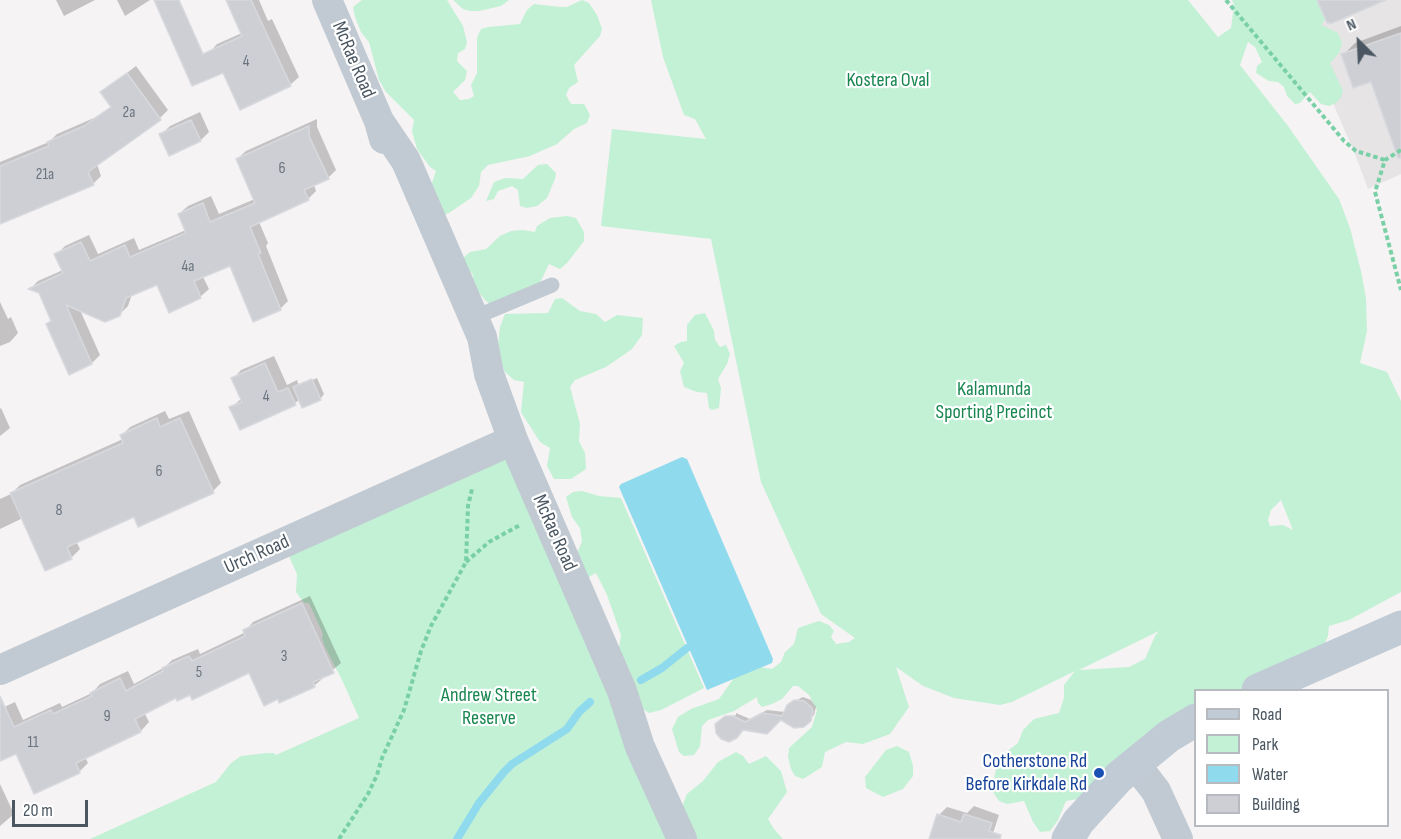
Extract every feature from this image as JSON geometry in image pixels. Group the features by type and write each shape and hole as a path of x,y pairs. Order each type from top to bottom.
{"street":[{"name":"McRae Road","path":"327,0 379,121 392,166 466,341 489,374"},
{"name":"McRae Road","path":"379,121 406,161 482,337 489,374 513,440 622,691 640,747 682,839"},
{"name":"Urch Road","path":"0,670 513,440"},
{"path":"1260,689 1401,627"},
{"name":"McRae Road","path":"622,691 654,739 700,839"},
{"path":"1068,839 1078,822 1099,797 1169,736 1194,721"},
{"path":"1135,764 1156,791 1178,839"}],"lane":[{"path":"473,318 552,285"}],"path":[{"path":"1226,0 1344,141 1356,151 1385,160"},
{"path":"1401,150 1385,160 1375,192 1401,290"},
{"path":"466,562 470,492 477,480 482,454"},
{"path":"339,839 368,794 404,710 415,669 431,626 466,562 489,542 544,511"}],"shaded area":[{"path":"1288,0 1401,0 1401,174 1368,189"}],"green space":[{"path":"362,0 447,0 463,26 467,42 465,49 458,53 457,61 467,71 465,80 453,92 460,100 474,96 471,85 477,73 477,38 481,29 520,24 527,10 534,4 567,7 582,0 589,3 602,29 600,36 574,65 578,82 569,88 566,95 571,104 584,104 590,115 587,123 574,129 557,144 530,156 488,165 481,172 479,186 471,198 441,216 429,192 436,171 430,167 417,149 412,131 414,120 386,92 379,80 369,42 361,32 355,17 353,7"},
{"path":"453,0 509,0 501,6 470,11 463,9"},
{"name":"Kalamunda Sporting Precinct","path":"651,0 1188,0 1218,37 1231,28 1234,5 1232,0 1328,0 1325,19 1321,25 1338,33 1342,43 1339,53 1330,63 1343,91 1336,103 1329,106 1321,104 1310,92 1300,103 1295,104 1278,82 1269,81 1256,73 1257,66 1262,62 1255,47 1248,42 1240,65 1288,126 1339,199 1350,228 1366,298 1367,331 1360,363 1387,372 1401,401 1401,592 1349,620 1329,626 1328,636 1322,650 1255,689 1194,689 1194,717 1084,798 1066,801 1058,820 1050,831 1040,832 1024,801 1007,804 999,801 993,792 994,779 996,769 1005,753 1018,743 1023,730 1034,719 1059,713 1064,698 1064,685 1075,671 1012,702 1000,705 954,698 923,686 896,667 909,707 890,734 863,744 846,742 825,752 822,767 803,779 795,776 791,769 788,757 789,748 812,727 817,710 809,695 798,686 793,686 782,699 772,704 762,707 757,697 734,711 708,720 702,726 700,746 694,755 684,756 679,752 672,729 678,717 691,709 719,699 739,671 760,667 772,669 781,662 785,652 794,644 798,628 819,621 829,625 834,631 831,637 836,644 849,642 855,638 821,614 761,482 711,239 601,226 612,129 706,139 695,119 684,115 663,57","holes":["1281,500 1293,530 1283,525 1270,526 1268,520 1271,510","1159,631 1145,659 1129,667 1079,670"]},
{"path":"547,164 556,173 555,179 547,198 537,206 527,208 520,206 518,190 512,186 498,191 494,199 486,201 494,182 505,178 523,179 538,165"},
{"path":"567,216 576,218 584,232 584,241 567,263 560,269 549,264 539,285 491,305 485,300 476,289 472,280 473,275 466,267 463,258 470,252 486,249 500,236 511,231 535,232 537,226 550,218"},
{"path":"562,298 580,311 596,314 605,322 617,315 643,318 642,335 632,349 606,367 575,380 570,387 580,424 579,441 585,453 586,469 571,479 554,479 547,466 550,448 540,442 521,412 524,382 514,380 504,371 497,355 500,327 505,314 548,313 555,299"},
{"path":"705,313 714,331 715,340 720,347 726,345 730,354 718,379 721,388 719,408 712,410 709,408 707,393 684,387 680,371 684,363 674,346 687,341 687,325 695,315"},
{"name":"Andrew Street Reserve","path":"513,440 682,839 90,839 216,782 231,763 241,756 267,753 276,755 359,718 326,649 322,639 323,634 309,603 304,603 296,592 297,574 283,543"},
{"path":"582,491 599,496 621,498 704,688 661,710 649,713 640,707 618,654 621,635 607,595 596,573 587,578 575,557 582,542 580,528 572,517 566,497 573,492"},
{"path":"897,746 909,752 913,776 903,789 883,797 866,788 865,777 886,750"},
{"path":"736,752 743,756 749,764 766,756 781,771 787,792 768,819 783,839 685,839 680,811 687,794 703,781 718,762"}],"water":[{"path":"682,457 687,459 773,659 772,663 707,690 619,487 621,484"}],"building":[{"path":"154,0 179,0 203,54 242,36 226,0 251,0 291,86 240,110 223,73 192,86"},
{"path":"1317,0 1386,0 1330,24 1327,23"},
{"path":"1401,33 1401,158 1398,158 1371,82 1353,88 1341,54"},
{"path":"127,73 161,120 88,172 94,185 0,224 0,166 49,146 47,142 84,126 111,107 100,92"},
{"path":"191,120 201,141 169,156 159,134"},
{"path":"309,126 309,136 329,179 304,190 309,200 250,227 261,253 258,254 281,310 253,322 230,266 194,281 201,298 169,313 157,285 126,298 120,316 105,322 66,305 92,364 69,375 46,324 51,321 39,293 28,289 63,273 54,254 81,242 90,261 125,245 130,257 186,233 178,214 203,203 210,222 255,203 236,159"},
{"path":"265,363 278,392 288,388 296,405 240,430 229,407 242,402 231,378"},
{"path":"312,379 321,400 302,408 293,387"},
{"path":"157,418 160,427 180,418 214,493 138,527 134,517 67,547 72,559 45,571 10,493 123,443 120,435"},
{"path":"302,603 334,673 313,682 315,687 279,703 278,699 264,706 249,673 192,700 190,695 177,701 176,698 135,719 141,732 76,763 80,773 34,794 16,754 0,761 0,696 14,727 51,710 53,714 92,696 90,693 120,678 126,691 163,671 162,668 189,656 192,661 245,636 243,630"},
{"path":"794,700 804,701 813,711 811,721 804,727 794,728 781,720 767,734 743,730 737,738 729,742 721,739 716,733 715,724 725,716 733,716 745,722 762,713 782,716 787,705"},
{"path":"937,814 961,822 964,814 992,823 989,831 1001,835 1000,839 929,839"}],"waterway":[{"path":"641,680 662,668 687,648"},
{"path":"457,839 479,803 504,772 512,764 567,729 579,712 590,702"}],"place":[{"name":"Cotherstone Rd Before Kirkdale Rd","path":"1099,773"}],"park label":[{"name":"Kostera Oval","path":"888,81"}]}
